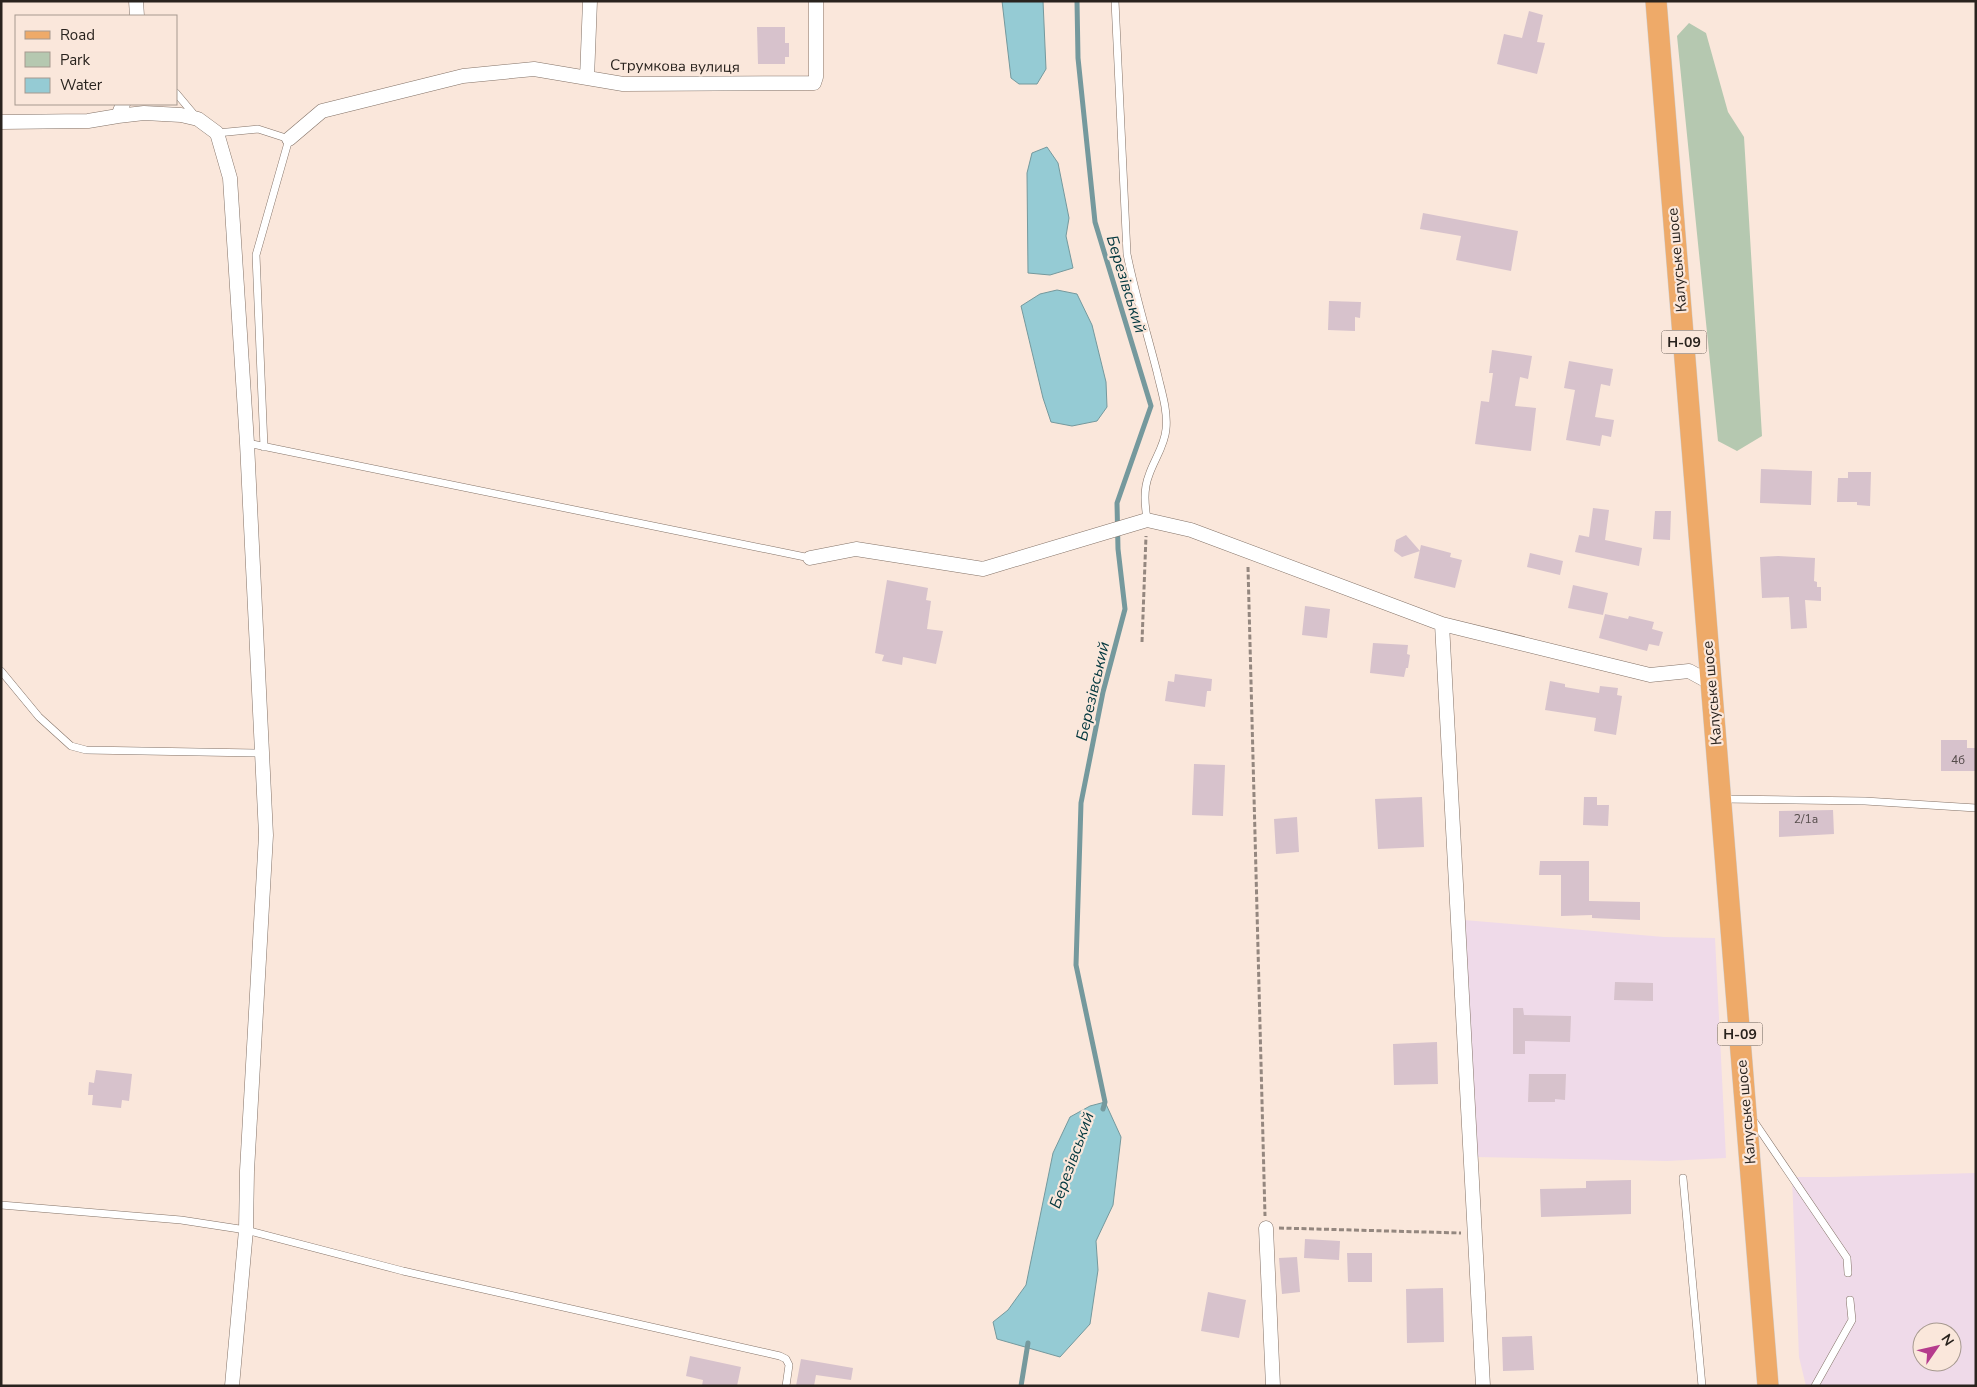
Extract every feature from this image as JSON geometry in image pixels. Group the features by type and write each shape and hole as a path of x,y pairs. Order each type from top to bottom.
{"main road":[{"name":"Калуське шосе","path":"1656,1 1768,1386"}],"street":[{"path":"136,1 137,15"},
{"path":"587,78 590,1"},
{"name":"Струмкова вулиця","path":"289,139 322,111 463,76 534,69 623,84 814,83 816,77 816,1"},
{"path":"1,122 88,121 120,110 181,115 198,119 218,133 230,178 247,443 266,834 247,1171 246,1230 232,1386"},
{"path":"810,558 856,548 983,569 1147,520 1191,530 1442,624 1650,675 1689,671 1711,683"},
{"path":"1442,624 1483,1386"},
{"path":"1266,1228 1273,1386"}],"lane":[{"path":"1115,1 1127,254 1134,292 1146,327 1165,405 1166,429 1160,450 1148,476 1145,495 1147,520"},
{"path":"178,95 198,119"},
{"path":"218,133 258,129 289,139 256,255 264,447"},
{"path":"247,443 810,558"},
{"path":"1,671 39,717 71,746 86,750 262,753"},
{"path":"1721,799 1865,801 1976,808"},
{"path":"1746,1109 1847,1258 1848,1273"},
{"path":"1683,1178 1702,1386"},
{"path":"1,1205 181,1220 246,1230 403,1271 780,1356 786,1359 789,1365 786,1386"},
{"path":"1815,1386 1852,1320 1850,1300"}],"path":[{"path":"1142,642 1147,520"},
{"path":"1248,552 1266,1228 1474,1234"}],"shaded area":[{"path":"1464,920 1664,937 1715,938 1726,1158 1667,1161 1476,1157"},
{"path":"1976,1173 1976,1386 1806,1386 1799,1357 1792,1177"}],"green space":[{"path":"1689,23 1706,33 1728,112 1744,137 1762,436 1737,451 1718,441 1677,36"}],"water":[{"path":"1002,1 1043,1 1046,69 1037,84 1019,84 1011,78"},
{"path":"1047,147 1058,163 1069,218 1066,236 1073,268 1050,275 1028,273 1027,173 1032,153"},
{"path":"1057,290 1077,294 1092,325 1106,382 1107,407 1097,421 1072,426 1051,422 1043,398 1021,306 1040,294"},
{"path":"1105,1102 1121,1137 1113,1205 1096,1241 1098,1270 1090,1324 1060,1357 997,1339 993,1322 1008,1310 1026,1285 1053,1153 1070,1117 1090,1106"}],"building":[{"path":"1529,11 1543,15 1537,42 1545,43 1537,74 1497,64 1504,34 1522,38"},
{"path":"757,27 785,27 785,43 789,43 789,57 785,57 785,64 758,64"},
{"path":"1423,213 1518,231 1511,271 1456,260 1461,236 1420,229"},
{"path":"1329,301 1361,302 1360,318 1355,317 1355,331 1328,330"},
{"path":"1492,350 1532,356 1528,379 1520,377 1515,406 1536,408 1531,451 1475,444 1481,401 1489,402 1493,373 1489,373"},
{"path":"1569,361 1613,369 1610,386 1601,384 1595,417 1614,420 1611,437 1602,435 1600,446 1566,440 1575,390 1564,388"},
{"path":"1761,469 1812,471 1811,505 1760,503"},
{"path":"1848,472 1871,472 1870,506 1857,505 1857,502 1837,502 1838,478 1848,478"},
{"path":"1593,508 1609,510 1605,540 1642,548 1639,566 1575,552 1579,535 1589,537"},
{"path":"1655,511 1671,511 1670,540 1653,539"},
{"path":"1406,535 1420,551 1402,557 1394,551 1396,540"},
{"path":"1421,545 1451,553 1450,557 1462,560 1455,588 1414,578"},
{"path":"1530,553 1563,561 1560,575 1527,567"},
{"path":"1760,557 1815,558 1814,581 1817,582 1817,587 1821,587 1821,601 1805,600 1807,628 1791,629 1789,597 1762,598"},
{"path":"887,580 928,588 926,600 931,601 927,629 943,631 936,664 903,657 902,665 882,661 884,655 875,653"},
{"path":"1573,585 1608,593 1603,615 1568,608"},
{"path":"1305,606 1330,609 1327,638 1302,635"},
{"path":"1605,614 1628,619 1629,616 1654,622 1652,629 1663,632 1659,646 1649,644 1647,651 1599,638"},
{"path":"1373,643 1408,645 1407,654 1410,655 1404,677 1370,673"},
{"path":"1175,674 1212,679 1211,691 1207,691 1205,707 1165,701 1168,681 1174,682"},
{"path":"1550,681 1565,684 1565,687 1599,693 1600,686 1618,688 1617,695 1622,696 1616,735 1594,731 1596,718 1545,710"},
{"path":"1941,740 1967,740 1967,748 1976,748 1976,771 1941,771"},
{"path":"1194,764 1225,765 1223,816 1192,815"},
{"path":"1422,797 1424,847 1378,849 1375,799"},
{"path":"1584,797 1597,797 1597,805 1609,805 1608,826 1583,825"},
{"path":"1833,810 1834,834 1779,837 1779,811"},
{"path":"1297,817 1299,852 1276,854 1274,819"},
{"path":"1540,861 1589,861 1589,901 1640,902 1640,920 1592,918 1592,915 1561,916 1561,875 1539,875"},
{"path":"1615,982 1653,983 1653,1001 1614,1000"},
{"path":"1513,1008 1523,1008 1524,1015 1571,1016 1570,1042 1525,1041 1525,1054 1513,1054"},
{"path":"1437,1042 1438,1084 1394,1085 1393,1044"},
{"path":"96,1070 132,1074 129,1101 122,1100 121,1108 92,1105 93,1095 88,1095 89,1082 94,1083"},
{"path":"1529,1074 1566,1074 1565,1100 1555,1099 1555,1102 1528,1102"},
{"path":"1631,1180 1631,1214 1541,1217 1540,1189 1586,1188 1586,1181"},
{"path":"1305,1239 1340,1241 1339,1260 1304,1258"},
{"path":"1347,1253 1372,1253 1372,1282 1348,1282"},
{"path":"1297,1257 1300,1292 1282,1294 1279,1258"},
{"path":"1443,1288 1444,1342 1407,1343 1406,1289"},
{"path":"1208,1292 1246,1300 1239,1338 1201,1331"},
{"path":"1532,1336 1534,1370 1503,1371 1502,1337"},
{"path":"690,1356 741,1367 737,1386 702,1386 703,1380 686,1376"},
{"path":"801,1359 853,1368 851,1380 816,1375 814,1386 796,1386"}],"waterway":[{"name":"Березівський","path":"1077,1 1078,58 1095,222 1151,406 1117,503 1118,549 1125,609 1103,692 1081,803 1076,965 1105,1102 1103,1109"},
{"name":"Березівський","path":"1021,1386 1028,1343"}]}
